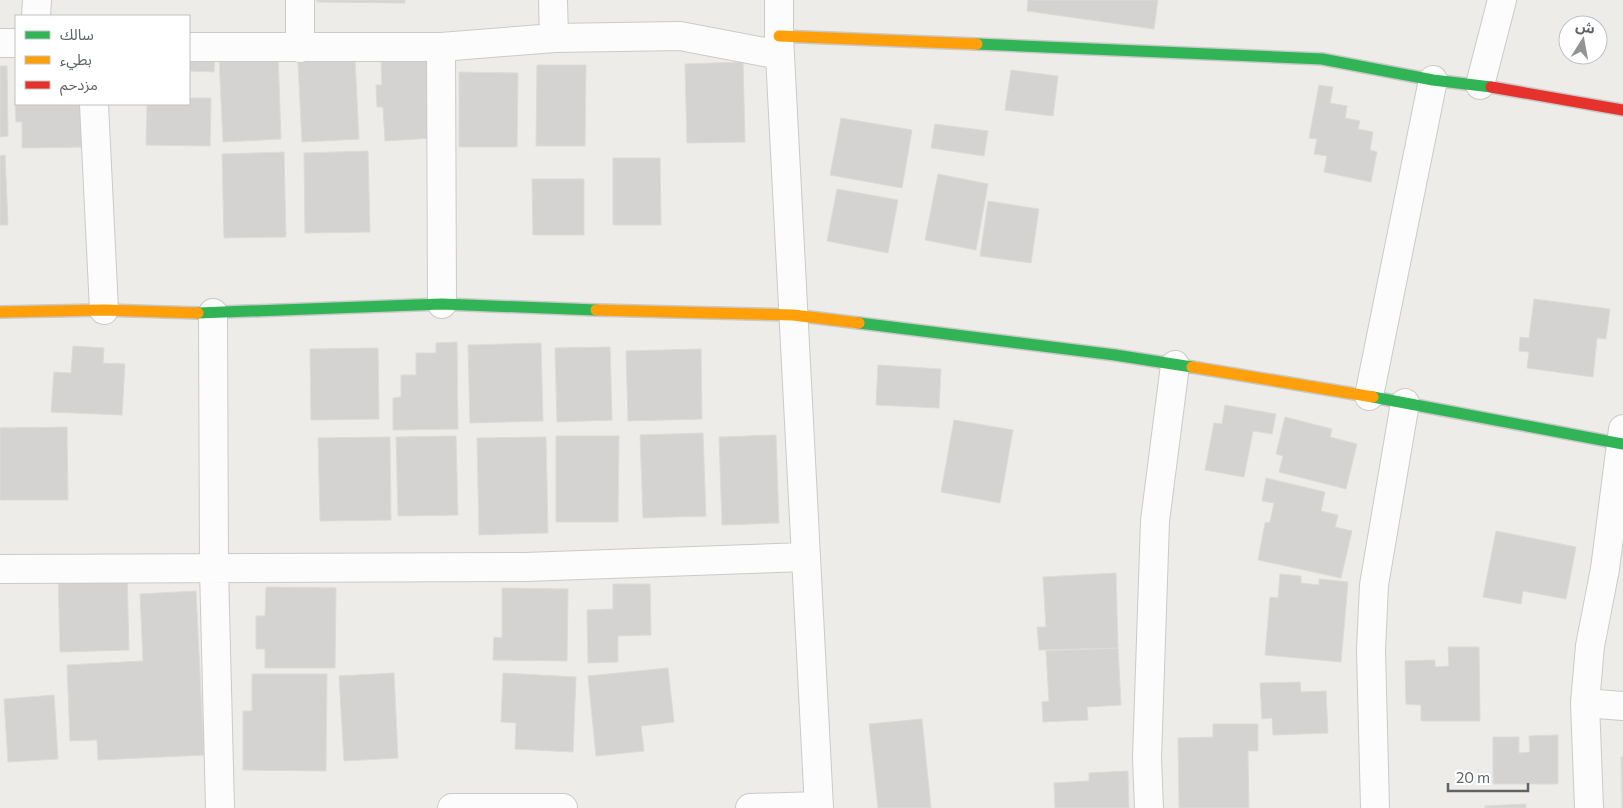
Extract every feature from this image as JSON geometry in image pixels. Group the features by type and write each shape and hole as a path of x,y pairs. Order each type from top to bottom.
{"street":[{"path":"36,15 37,0"},
{"path":"300,0 300,48"},
{"path":"552,0 554,38"},
{"path":"750,808 819,807 779,45 779,0"},
{"path":"1480,85 1502,0"},
{"path":"190,47 441,47 554,38 680,36 779,45 1322,59 1433,80 1480,85 1623,110"},
{"path":"0,44 15,43"},
{"path":"441,47 442,304"},
{"path":"1369,396 1433,80"},
{"path":"94,105 104,310"},
{"path":"0,312 104,310 213,314 442,304 641,312 793,315 1175,365 1622,439 1604,569 1590,646 1585,703 1589,808"},
{"path":"213,314 214,569 220,808"},
{"path":"1149,808 1147,758 1155,521 1175,365"},
{"path":"1376,808 1370,650 1374,586 1405,403"},
{"path":"0,569 525,567 806,557"},
{"path":"1585,703 1623,706"},
{"path":"452,808 563,808"}],"building":[{"path":"317,0 405,0 405,3 317,2"},
{"path":"1028,0 1158,0 1154,29 1027,11"},
{"path":"190,50 215,51 214,72 190,71"},
{"path":"278,53 281,139 223,142 219,56"},
{"path":"355,59 359,139 302,142 298,62"},
{"path":"430,59 433,138 385,141 383,107 377,107 376,85 382,85 381,61"},
{"path":"743,62 745,142 687,143 685,64"},
{"path":"537,65 586,65 585,146 536,146"},
{"path":"0,66 7,66 8,136 0,137"},
{"path":"1011,70 1058,76 1053,116 1005,110"},
{"path":"459,72 518,73 517,147 459,147"},
{"path":"1319,85 1333,87 1330,103 1347,106 1345,118 1360,121 1358,129 1373,132 1370,150 1377,152 1371,182 1324,172 1327,156 1314,154 1317,139 1309,138"},
{"path":"190,98 211,98 210,146 146,145 147,105 190,105"},
{"path":"15,105 85,105 86,147 22,148 22,122 16,122"},
{"path":"841,118 912,130 902,188 830,175"},
{"path":"935,124 988,131 984,156 931,148"},
{"path":"368,151 370,232 305,233 304,153"},
{"path":"284,152 286,237 224,238 222,154"},
{"path":"5,155 8,225 0,225 0,156"},
{"path":"613,158 660,158 661,225 613,225"},
{"path":"938,174 988,184 976,250 925,240"},
{"path":"532,179 584,179 584,235 533,235"},
{"path":"837,189 898,200 888,253 827,241"},
{"path":"988,201 1039,209 1031,263 980,256"},
{"path":"1534,299 1610,309 1606,339 1597,338 1593,377 1527,368 1529,352 1519,351 1520,337 1529,338"},
{"path":"457,342 458,429 393,430 393,398 401,397 401,375 416,375 416,353 436,353 436,343"},
{"path":"541,343 543,421 470,423 468,345"},
{"path":"73,346 104,348 103,363 125,364 122,415 51,412 54,372 71,373"},
{"path":"610,347 612,420 557,422 555,348"},
{"path":"378,348 379,419 311,420 310,349"},
{"path":"701,349 702,419 628,421 626,351"},
{"path":"878,365 941,369 939,408 876,405"},
{"path":"1225,405 1276,414 1272,434 1253,431 1244,477 1205,470 1214,423 1222,424"},
{"path":"1285,417 1332,429 1330,437 1357,444 1346,489 1279,472 1283,456 1276,454"},
{"path":"954,420 1013,430 1000,503 941,492"},
{"path":"67,427 68,500 0,500 0,428"},
{"path":"703,433 706,516 643,518 640,435"},
{"path":"776,435 779,523 722,525 719,437"},
{"path":"456,436 458,515 398,516 396,437"},
{"path":"556,436 619,436 618,522 556,522"},
{"path":"390,437 391,520 320,521 318,438"},
{"path":"546,437 548,533 479,535 477,438"},
{"path":"1266,478 1325,492 1321,511 1338,515 1335,527 1352,531 1341,578 1258,560 1265,523 1270,522 1274,503 1262,501"},
{"path":"1496,531 1576,547 1566,599 1523,591 1521,604 1483,597"},
{"path":"127,572 129,650 60,652 58,573"},
{"path":"1116,573 1118,648 1039,650 1037,627 1046,627 1043,577"},
{"path":"1280,574 1301,576 1301,583 1319,585 1319,579 1348,582 1341,662 1265,655 1270,597 1278,598"},
{"path":"613,584 650,584 651,635 618,636 618,662 588,663 587,610 613,609"},
{"path":"266,587 336,588 335,668 265,668 265,649 256,649 256,616 265,616"},
{"path":"502,588 568,589 567,661 493,660 494,637 502,638"},
{"path":"196,591 204,755 98,760 97,740 70,741 67,665 143,661 140,594"},
{"path":"1448,647 1479,647 1480,721 1421,721 1421,705 1406,704 1405,661 1435,660 1435,667 1449,666"},
{"path":"1118,648 1121,705 1087,707 1088,720 1043,722 1042,702 1049,701 1046,651"},
{"path":"668,668 674,722 641,726 644,751 596,756 588,676"},
{"path":"394,673 398,758 344,761 339,676"},
{"path":"503,673 576,677 573,752 515,749 516,723 501,722"},
{"path":"252,674 327,674 326,771 243,770 243,711 252,711"},
{"path":"1300,682 1301,692 1326,691 1328,733 1273,735 1272,718 1262,719 1260,683"},
{"path":"54,695 58,759 8,762 4,699"},
{"path":"922,719 931,808 878,808 869,724"},
{"path":"1213,724 1258,724 1258,751 1248,751 1249,808 1179,808 1178,738 1213,737"},
{"path":"1558,735 1558,784 1493,784 1493,737 1519,737 1519,753 1530,752 1529,736"},
{"path":"1621,757 1623,757 1623,808 1622,808"},
{"path":"1128,771 1129,808 1055,808 1054,783 1089,781 1089,773"},
{"path":"1526,804 1526,808 1485,808 1485,806"}],"traffic: fast":[{"path":"977,44 1322,59 1433,80 1491,87"},
{"path":"198,313 442,304 596,310"},
{"path":"859,323 1115,355 1192,367"},
{"path":"1373,397 1623,444"}],"traffic: slow":[{"path":"779,36 977,44"},
{"path":"0,312 104,310 198,313"},
{"path":"596,310 793,315 859,323"},
{"path":"1192,367 1373,397"}],"traffic: jam":[{"path":"1491,87 1623,110"}]}
